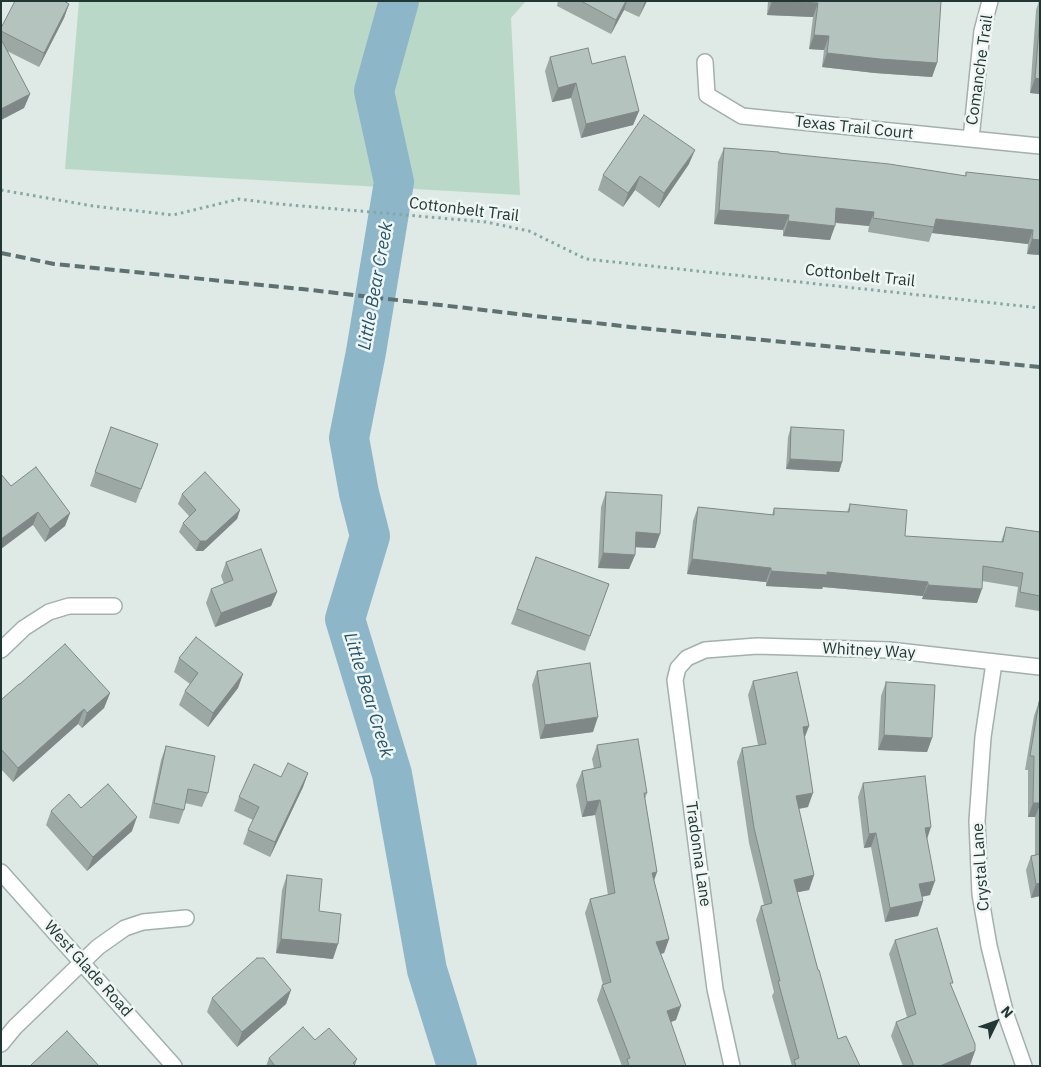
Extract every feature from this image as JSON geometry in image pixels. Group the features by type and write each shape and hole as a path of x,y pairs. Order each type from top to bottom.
{"street":[{"name":"Comanche Trail","path":"971,139 982,31 990,1"},
{"name":"Texas Trail Court","path":"705,62 707,95 742,116 1040,146"},
{"path":"1,650 24,628 49,612 68,606 114,606"},
{"name":"Whitney Way","path":"699,653 705,650 757,646 879,650 1040,668"},
{"name":"Tradonna Lane","path":"699,653 687,658 678,668 675,680 715,989 732,1066"},
{"name":"Crystal Lane","path":"994,663 983,737 977,821 980,894 989,946 1006,1015 1024,1066"},
{"name":"West Glade Road","path":"1,872 174,1066"},
{"path":"1,1044 15,1027 98,947 125,928 143,922 186,918"}],"path":[{"name":"Cottonbelt Trail","path":"1,190 93,206 173,215 239,199 486,222 529,231 586,259 1040,308"}],"green space":[{"path":"79,1 526,1 511,18 520,195 65,169"}],"building":[{"path":"15,1 64,1 69,4 44,53 1,31"},
{"path":"581,1 626,1 616,20"},
{"path":"785,1 941,1 937,63 827,53 829,36 814,35 818,3"},
{"path":"1040,17 1040,79 1035,78"},
{"path":"1,41 30,94 1,109"},
{"path":"588,48 592,64 625,56 639,111 586,124 576,83 558,88 550,57"},
{"path":"644,115 695,150 664,193 640,176 628,193 603,175"},
{"path":"724,148 889,164 966,176 966,172 1040,180 1040,240 1032,239 1033,230 936,219 934,227 873,218 874,212 836,208 835,226 788,221 789,215 719,210"},
{"path":"111,427 158,444 141,489 95,472"},
{"path":"791,427 844,430 842,462 790,459"},
{"path":"36,467 70,513 50,529 38,512 1,539 1,474 11,486"},
{"path":"205,472 240,510 206,541 200,541 183,523 196,510 182,494"},
{"path":"606,492 662,495 660,534 636,532 635,555 603,553"},
{"path":"850,504 907,510 905,536 1003,542 1006,527 1040,532 1040,596 1020,592 1023,573 983,566 982,589 928,585 928,582 827,572 827,575 771,571 771,568 692,559 698,507 774,515 774,508 849,512"},
{"path":"261,549 277,592 221,613 211,589 233,580 226,562"},
{"path":"536,557 609,584 590,636 517,609"},
{"path":"196,637 243,674 213,713 185,691 198,673 179,658"},
{"path":"65,644 110,693 87,713 84,709 18,768 1,749 1,700"},
{"path":"590,663 598,717 545,725 537,671"},
{"path":"797,672 809,726 803,727 813,793 796,796 814,875 794,880 838,1039 846,1036 860,1066 796,1066 794,1060 799,1058 778,981 780,981 761,906 772,903 754,828 742,748 766,744 753,681"},
{"path":"886,682 935,685 932,738 884,735"},
{"path":"1039,702 1040,803 1033,803 1034,756 1030,756"},
{"path":"638,739 647,793 644,793 657,872 652,873 669,939 656,942 681,1006 667,1011 686,1066 629,1066 627,1059 630,1058 602,985 611,982 590,899 615,893 600,800 587,802 582,771 601,767 597,745"},
{"path":"166,746 215,756 208,793 188,789 184,810 154,803"},
{"path":"288,763 308,773 275,842 248,830 259,807 239,797 254,764 281,777"},
{"path":"925,776 931,827 925,828 935,881 919,884 923,901 890,908 876,833 869,834 863,783"},
{"path":"108,784 137,817 93,857 51,811 69,794 81,808"},
{"path":"1040,854 1040,883 1036,884 1031,856"},
{"path":"287,875 322,879 319,911 341,914 338,944 281,939"},
{"path":"937,928 953,983 950,983 975,1044 975,1051 940,1066 914,1066 896,1022 916,1014 895,940"},
{"path":"257,958 264,958 291,990 242,1032 212,998"},
{"path":"303,1027 315,1040 329,1028 357,1059 353,1063 356,1066 275,1066 269,1058"},
{"path":"67,1031 99,1066 30,1066"}],"waterway":[{"name":"Little Bear Creek","path":"399,1 374,91 394,182 366,352 349,438 359,493 370,536 345,619 392,774 427,970 457,1066"}],"railway":[{"path":"1,253 54,264 302,289 630,327 1040,367"}]}
